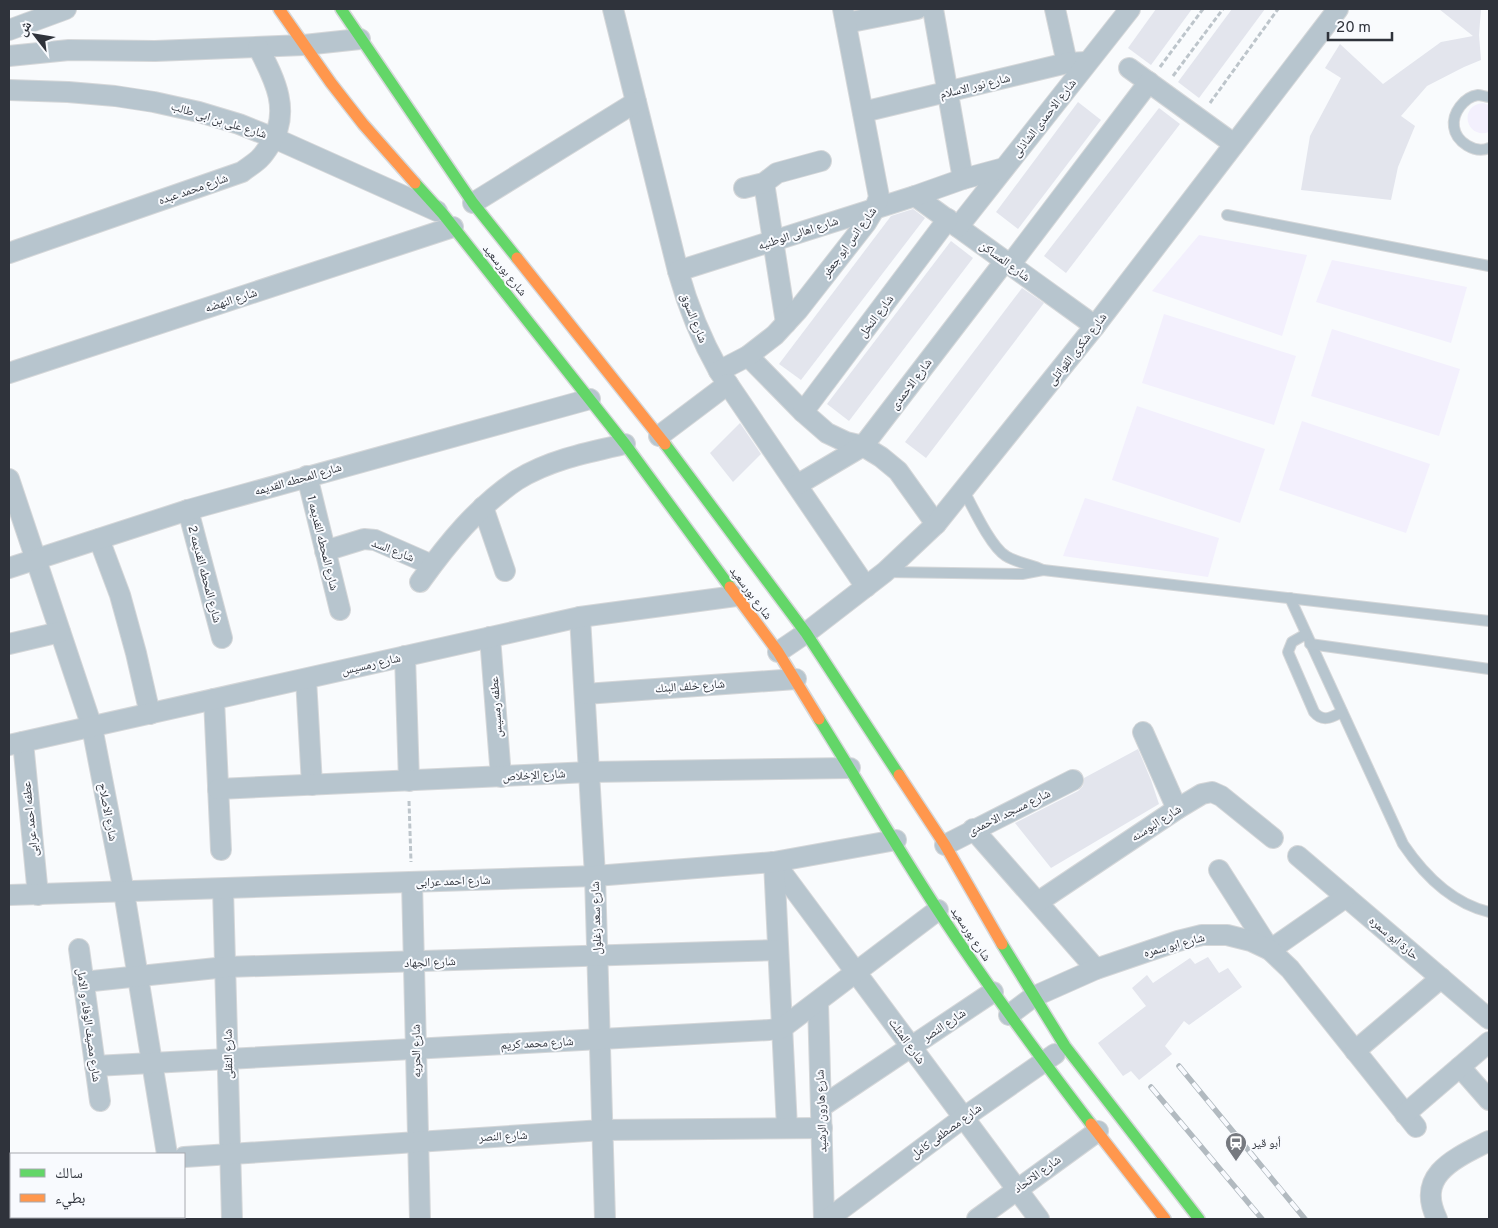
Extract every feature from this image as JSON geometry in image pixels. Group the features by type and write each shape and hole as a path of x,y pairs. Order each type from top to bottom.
{"main road":[{"name":"شارع بورسعيد","path":"279,9 363,124 448,220 625,444 778,652 938,910 993,992 1043,1062 1098,1131 1158,1217"},
{"name":"شارع بورسعيد","path":"344,9 360,39 473,203 659,436 806,633 945,845 1033,997 1065,1046 1199,1219"}],"street":[{"path":"9,30 66,9"},
{"name":"شارع السوق","path":"613,9 678,271 688,306 702,340 723,377 866,587"},
{"path":"845,16 916,9"},
{"path":"933,9 964,179"},
{"path":"1055,9 1077,62"},
{"name":"شارع الاحمدى الشاذلى","path":"953,223 1004,168 1077,62 1130,9"},
{"name":"شارع شكرى القواتلى","path":"778,652 806,633 885,572 936,524 1095,326 1338,9"},
{"name":"شارع انس ابو جعفر","path":"659,436 723,377 775,335 798,310 866,223 875,208 879,197 845,16"},
{"path":"9,56 69,50 155,51 304,45 360,39"},
{"name":"شارع محمد عبده","path":"9,253 242,172 261,157 274,138 280,118 280,98 274,79 258,47"},
{"name":"شارع نور الاسلام","path":"863,112 1077,62"},
{"path":"1129,68 1234,144"},
{"name":"شارع الاحمدى","path":"797,485 863,446 1007,263 1155,87"},
{"name":"شارع على بن ابى طالب","path":"9,90 68,92 154,102 200,112 239,124 274,138 448,220"},
{"path":"473,203 636,102"},
{"path":"744,188 764,183 778,173 821,161"},
{"name":"شارع اهالى الوطنيه","path":"678,271 964,179 1004,168"},
{"path":"764,183 786,323"},
{"name":"شارع المساكن","path":"915,196 1095,326"},
{"name":"شارع النهضه","path":"9,373 448,220"},
{"name":"شارع النخل","path":"803,412 953,223"},
{"path":"748,356 803,412 827,433 846,442 863,446 881,457 898,471 936,524"},
{"name":"شارع المحطه القديمه","path":"9,568 188,510 590,399"},
{"path":"505,571 482,507 518,480 552,464 584,453 625,444"},
{"name":"شارع المحطه القديمه 1","path":"307,476 340,610"},
{"name":"شارع الاصلاح","path":"9,479 92,727 124,892 167,1153"},
{"name":"شارع السد","path":"325,551 364,539 375,540 426,574 449,542 482,507"},
{"name":"شارع المحطه القديمه 2","path":"188,510 222,638"},
{"path":"99,538 122,604 150,714"},
{"name":"شارع رمسيس","path":"16,744 580,617 736,596"},
{"name":"شارع سعد زغلول","path":"580,617 595,876 605,1219"},
{"path":"9,644 60,632"},
{"name":"عطفه رمسيس","path":"490,637 501,777"},
{"path":"405,656 409,781"},
{"path":"306,679 312,785"},
{"name":"شارع خلف البنك","path":"585,694 796,679"},
{"path":"214,699 221,850"},
{"path":"1143,732 1177,809"},
{"name":"عطفه احمد عرابى","path":"16,744 38,895"},
{"name":"شارع الإخلاص","path":"218,789 590,772 850,768"},
{"name":"شارع مسجد الاحمدى","path":"945,845 973,829 1073,780"},
{"name":"شارع البوسنه","path":"1038,902 1202,794 1212,792 1221,796 1273,838"},
{"path":"973,829 1096,968"},
{"name":"شارع احمد عرابى","path":"9,896 595,876 774,862 896,840"},
{"name":"حارة ابو سمره","path":"1298,856 1489,1019"},
{"path":"774,862 787,1128"},
{"name":"شارع المثلث","path":"774,862 1039,1219"},
{"path":"1219,870 1270,950 1346,897"},
{"name":"شارع الحريه","path":"412,882 420,1219"},
{"name":"شارع النقلى","path":"223,889 232,1219"},
{"name":"شارع محمد كريم","path":"95,1066 782,1028 938,910"},
{"name":"شارع ابو سمره","path":"1009,1015 1033,997 1096,968 1178,941 1202,935 1227,935 1251,940 1270,950 1290,969 1411,1120 1460,1067"},
{"name":"شارع مصيف الوفاء و الامل","path":"79,950 100,1101"},
{"name":"شارع الجهاد","path":"83,982 226,967 778,950"},
{"path":"1355,1051 1441,978"},
{"name":"شارع النصر","path":"821,1107 993,992"},
{"name":"شارع هارون الرشيد","path":"818,1002 824,1219"},
{"path":"1489,1042 1460,1067 1489,1100"},
{"name":"شارع مصطفى كامل","path":"828,1219 963,1118 1065,1046"},
{"name":"شارع النصر","path":"185,1157 603,1130 822,1128"},
{"name":"شارع الاتحاد","path":"977,1219 1098,1131"},
{"path":"1437,1219 1432,1208 1431,1191 1436,1176 1451,1161 1489,1141"}],"lane":[{"path":"1489,97 1478,95 1464,101 1456,112 1454,127 1460,140 1472,148 1486,150 1489,148"},
{"path":"1227,216 1489,266"},
{"path":"964,491 997,548 1013,560 1033,565 1042,570"},
{"path":"885,572 1022,574 1042,570 1489,621"},
{"path":"1290,598 1404,844 1415,862 1429,878 1446,892 1489,912"},
{"path":"1342,712 1331,717 1322,718 1314,712 1288,652 1292,642 1308,639 1489,669"}],"path":[{"path":"1155,87 1203,9"},
{"path":"1155,87 1223,9"},
{"path":"1199,118 1278,9"},
{"path":"409,802 411,851"}],"shaded area":[{"path":"1483,103 1489,105 1489,132 1481,133 1471,127 1468,122 1468,116 1470,110 1475,105"},
{"path":"1199,235 1307,255 1282,336 1152,291"},
{"path":"1332,260 1467,287 1451,343 1316,302"},
{"path":"1164,314 1296,356 1274,425 1142,383"},
{"path":"1332,329 1460,369 1439,436 1311,396"},
{"path":"1137,406 1265,449 1240,523 1112,480"},
{"path":"1302,421 1430,464 1406,533 1279,490"},
{"path":"1085,498 1219,538 1208,577 1063,556"}],"building":[{"path":"1156,9 1192,9 1151,65 1128,48"},
{"path":"1232,9 1265,9 1199,98 1178,82"},
{"path":"1439,9 1481,9 1479,35 1481,60 1427,86 1401,116 1415,126 1398,167 1391,200 1301,190 1310,136 1341,78 1325,68 1340,44 1383,84 1441,42 1473,36"},
{"path":"1078,102 1101,120 1018,229 996,212"},
{"path":"1159,108 1180,124 1066,273 1044,256"},
{"path":"913,209 925,218 801,380 779,364 891,216"},
{"path":"951,241 973,258 849,421 827,404"},
{"path":"1022,288 1044,303 926,458 905,442"},
{"path":"740,423 761,454 733,482 710,453"},
{"path":"1138,749 1159,804 1051,868 1015,823 1078,791 1083,786 1084,778"},
{"path":"1208,957 1219,973 1228,968 1242,987 1189,1025 1184,1021 1165,1046 1172,1054 1139,1080 1131,1071 1123,1076 1098,1043 1146,1006 1132,988 1147,975 1153,983 1190,958 1195,964"}],"railway":[{"path":"1179,1066 1305,1219"},
{"path":"1151,1087 1262,1219"}],"traffic: fast":[{"path":"341,9 473,203 517,258"},
{"path":"415,183 443,214 625,444 730,587"},
{"path":"665,444 806,633 899,775"},
{"path":"819,719 957,939 1013,1020 1091,1124"},
{"path":"1002,944 1065,1046 1199,1219"}],"traffic: slow":[{"path":"279,9 331,83 363,124 415,183"},
{"path":"517,258 665,444"},
{"path":"730,587 778,652 819,719"},
{"path":"899,775 945,845 1002,944"},
{"path":"1091,1124 1165,1219"}],"place":[{"name":"أبو قير","path":"1236,1162"}]}
